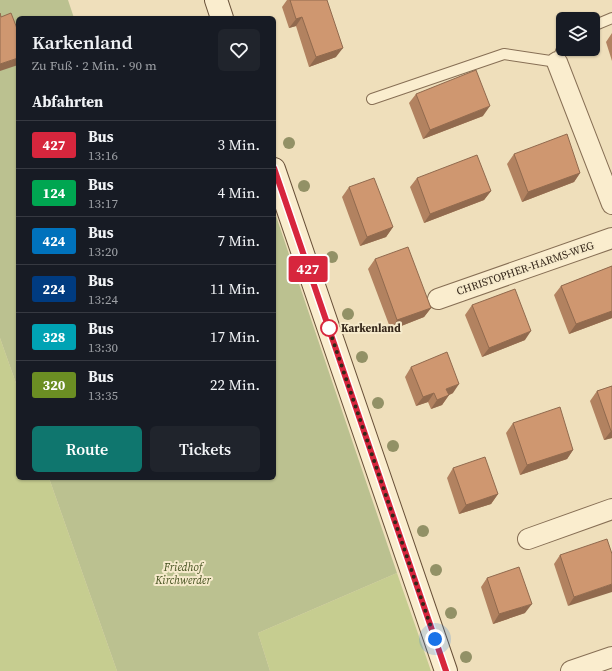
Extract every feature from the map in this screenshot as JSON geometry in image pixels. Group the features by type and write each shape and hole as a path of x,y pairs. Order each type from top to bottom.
{"main road":[{"path":"216,0 221,16"},
{"path":"276,174 446,671"}],"street":[{"path":"561,56 612,204"},
{"name":"CHRISTOPHER-HARMS-WEG","path":"438,299 612,238"},
{"path":"528,538 612,509"},
{"path":"571,671 612,656"}],"lane":[{"path":"600,23 612,18"},
{"path":"372,99 504,54 556,54"}],"green space":[{"path":"0,0 68,0 73,16 16,16 16,383 0,338"},
{"name":"Friedhof Kirchwerder","path":"276,216 397,573 258,633 270,671 117,671 50,480 276,480"},
{"path":"0,338 16,383 16,480 50,480 117,671 0,671"},
{"path":"397,573 431,671 270,671 258,633"}],"building":[{"path":"290,0 327,0 343,48 316,57 302,17 296,19"},
{"path":"0,13 1,17 11,13 16,26 16,59 0,64"},
{"path":"476,70 490,106 430,130 416,94"},
{"path":"567,134 580,173 528,192 514,154"},
{"path":"477,155 491,191 430,214 417,178"},
{"path":"374,178 393,227 367,237 349,187"},
{"path":"408,247 431,308 397,320 375,259"},
{"path":"612,266 612,311 576,324 561,286"},
{"path":"515,289 531,331 489,348 472,305"},
{"path":"447,352 459,384 446,389 449,395 437,400 434,393 423,397 411,367"},
{"path":"612,386 612,431 611,431 597,391"},
{"path":"560,407 573,450 527,465 513,423"},
{"path":"485,457 498,494 466,505 453,468"},
{"path":"607,539 612,554 612,584 574,597 560,555"},
{"path":"519,567 532,604 499,614 487,578"}],"bus line":[{"name":"427","path":"276,174 446,671"}],"place":[{"name":"Karkenland","path":"329,328"}],"route":[{"path":"329,328 327,323 435,639"}]}
